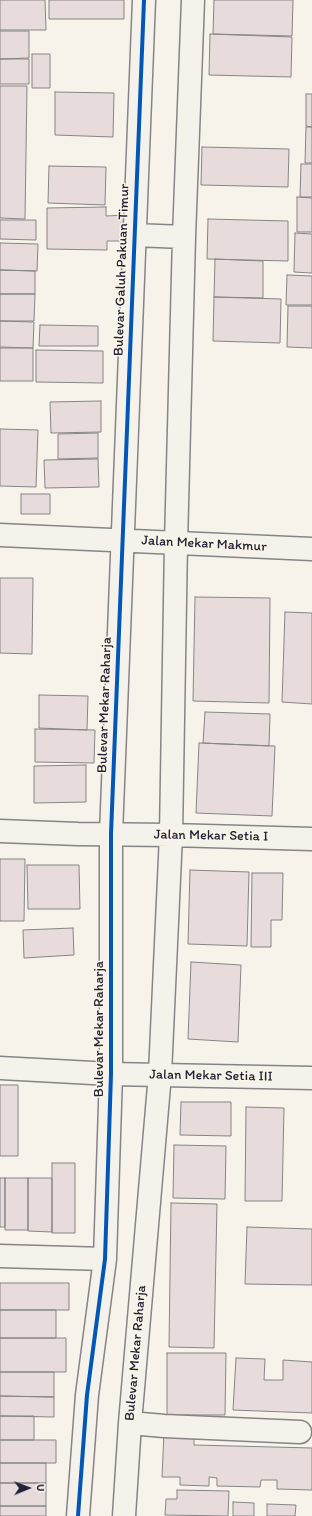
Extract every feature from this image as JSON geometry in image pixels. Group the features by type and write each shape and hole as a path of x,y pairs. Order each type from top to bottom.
{"street":[{"name":"Bulevar Galuh Pakuan Timur","path":"123,540 144,0"},
{"path":"176,543 184,237 193,0"},
{"path":"134,235 184,237"},
{"name":"Jalan Mekar Makmur","path":"0,535 312,549"},
{"name":"Bulevar Mekar Raharja","path":"78,1516 87,1395 105,1259 110,1074 111,834 123,540"},
{"name":"Bulevar Mekar Raharja","path":"124,1516 130,1423 160,1074 172,835 176,543"},
{"name":"Jalan Mekar Setia I","path":"0,831 312,839"},
{"name":"Jalan Mekar Setia III","path":"0,1068 110,1074 312,1078"},
{"path":"0,1256 105,1259"},
{"path":"130,1423 300,1432"}],"building":[{"path":"0,0 45,0 46,30 0,30"},
{"path":"49,0 124,0 124,19 49,19"},
{"path":"214,0 293,0 292,36 213,34"},
{"path":"0,31 29,31 29,58 0,59"},
{"path":"210,34 292,37 291,77 209,75"},
{"path":"32,54 50,54 50,88 32,88"},
{"path":"0,59 29,59 29,84 0,84"},
{"path":"0,86 27,86 25,219 0,218"},
{"path":"55,92 114,93 113,137 55,135"},
{"path":"306,94 312,94 312,127 306,126"},
{"path":"306,127 312,127 312,163 305,163"},
{"path":"202,147 289,149 288,187 201,185"},
{"path":"301,164 312,164 312,197 300,197"},
{"path":"49,166 106,167 105,205 48,203"},
{"path":"297,197 312,198 312,232 297,232"},
{"path":"106,207 106,216 125,215 124,241 107,241 107,250 47,249 47,208"},
{"path":"208,219 288,221 288,261 207,259"},
{"path":"0,220 36,220 36,240 0,239"},
{"path":"295,233 312,234 312,273 294,272"},
{"path":"0,243 38,244 37,271 0,270"},
{"path":"215,259 263,261 263,298 214,297"},
{"path":"0,270 35,271 35,294 0,294"},
{"path":"287,275 312,276 312,305 286,305"},
{"path":"0,294 35,294 34,321 0,321"},
{"path":"214,297 281,299 280,343 213,341"},
{"path":"288,306 312,306 312,348 287,347"},
{"path":"0,321 34,322 33,348 0,347"},
{"path":"40,325 98,326 98,346 39,346"},
{"path":"0,348 33,348 33,381 0,381"},
{"path":"36,350 103,351 103,383 36,382"},
{"path":"101,401 101,432 51,433 50,402"},
{"path":"0,429 38,430 36,487 0,486"},
{"path":"98,433 98,458 58,459 58,434"},
{"path":"98,459 99,487 45,488 44,460"},
{"path":"21,494 50,494 50,514 21,514"},
{"path":"0,578 33,578 32,654 0,653"},
{"path":"195,597 270,598 269,703 193,701"},
{"path":"285,612 312,613 312,704 282,702"},
{"path":"39,695 88,696 87,730 39,728"},
{"path":"205,712 270,714 269,746 203,743"},
{"path":"35,729 95,730 94,763 35,762"},
{"path":"199,743 275,746 272,816 196,813"},
{"path":"86,765 86,802 34,803 34,766"},
{"path":"0,859 25,859 24,921 0,921"},
{"path":"27,865 79,865 80,909 28,909"},
{"path":"190,870 249,872 247,946 188,944"},
{"path":"252,873 283,873 282,920 271,920 271,947 251,947"},
{"path":"73,928 74,955 24,958 23,930"},
{"path":"191,962 241,965 238,1042 188,1039"},
{"path":"0,1085 18,1085 18,1156 0,1156"},
{"path":"181,1102 231,1102 231,1136 180,1135"},
{"path":"246,1107 284,1108 282,1201 245,1201"},
{"path":"174,1145 226,1146 225,1199 173,1198"},
{"path":"52,1163 75,1163 75,1233 52,1233"},
{"path":"0,1178 5,1178 5,1227 0,1227"},
{"path":"5,1178 28,1178 28,1230 5,1230"},
{"path":"28,1178 52,1178 52,1232 28,1231"},
{"path":"171,1203 217,1204 214,1348 169,1347"},
{"path":"247,1227 312,1229 312,1285 245,1284"},
{"path":"0,1283 69,1283 69,1310 0,1310"},
{"path":"0,1310 56,1310 56,1338 0,1338"},
{"path":"0,1338 66,1338 66,1372 0,1372"},
{"path":"167,1353 226,1353 225,1415 167,1415"},
{"path":"236,1358 265,1359 264,1380 283,1380 283,1360 312,1362 312,1413 233,1410"},
{"path":"0,1372 54,1372 54,1397 0,1396"},
{"path":"0,1396 54,1397 54,1417 0,1416"},
{"path":"0,1416 34,1416 34,1440 0,1440"},
{"path":"164,1433 194,1435 194,1445 312,1448 312,1490 277,1489 277,1480 261,1480 260,1487 217,1486 217,1478 209,1477 209,1486 180,1485 180,1477 162,1477"},
{"path":"0,1440 56,1440 56,1463 0,1463"},
{"path":"0,1463 46,1463 46,1483 0,1483"},
{"path":"0,1483 46,1483 46,1506 0,1506"},
{"path":"177,1490 229,1491 228,1516 165,1515 166,1499 177,1499"},
{"path":"233,1502 254,1503 254,1516 233,1516"},
{"path":"267,1504 296,1505 295,1516 267,1516"},
{"path":"0,1506 46,1506 46,1516 0,1516"}],"cycle path":[{"path":"78,1516 87,1395 105,1259 111,1074 111,834 144,0"}]}
